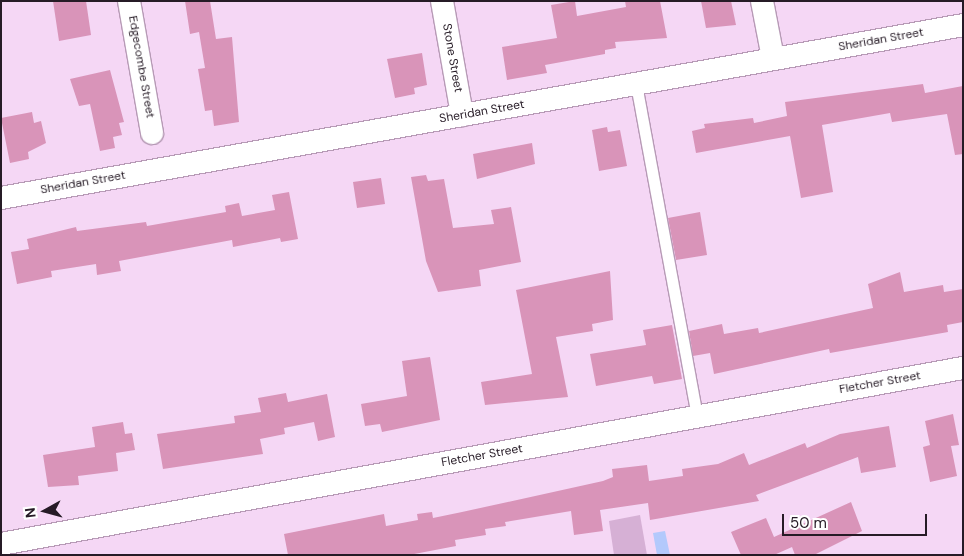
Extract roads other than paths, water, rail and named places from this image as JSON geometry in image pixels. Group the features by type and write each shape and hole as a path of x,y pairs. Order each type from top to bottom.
{"street":[{"name":"Edgecombe Street","path":"129,1 152,133"},
{"name":"Stone Street","path":"442,1 462,116"},
{"path":"762,1 773,58"},
{"name":"Sheridan Street","path":"1,198 963,25"},
{"name":"Fletcher Street","path":"1,544 963,368"}],"lane":[{"path":"636,84 698,416"}],"water":[{"path":"665,531 670,555 657,555 653,533"}]}
